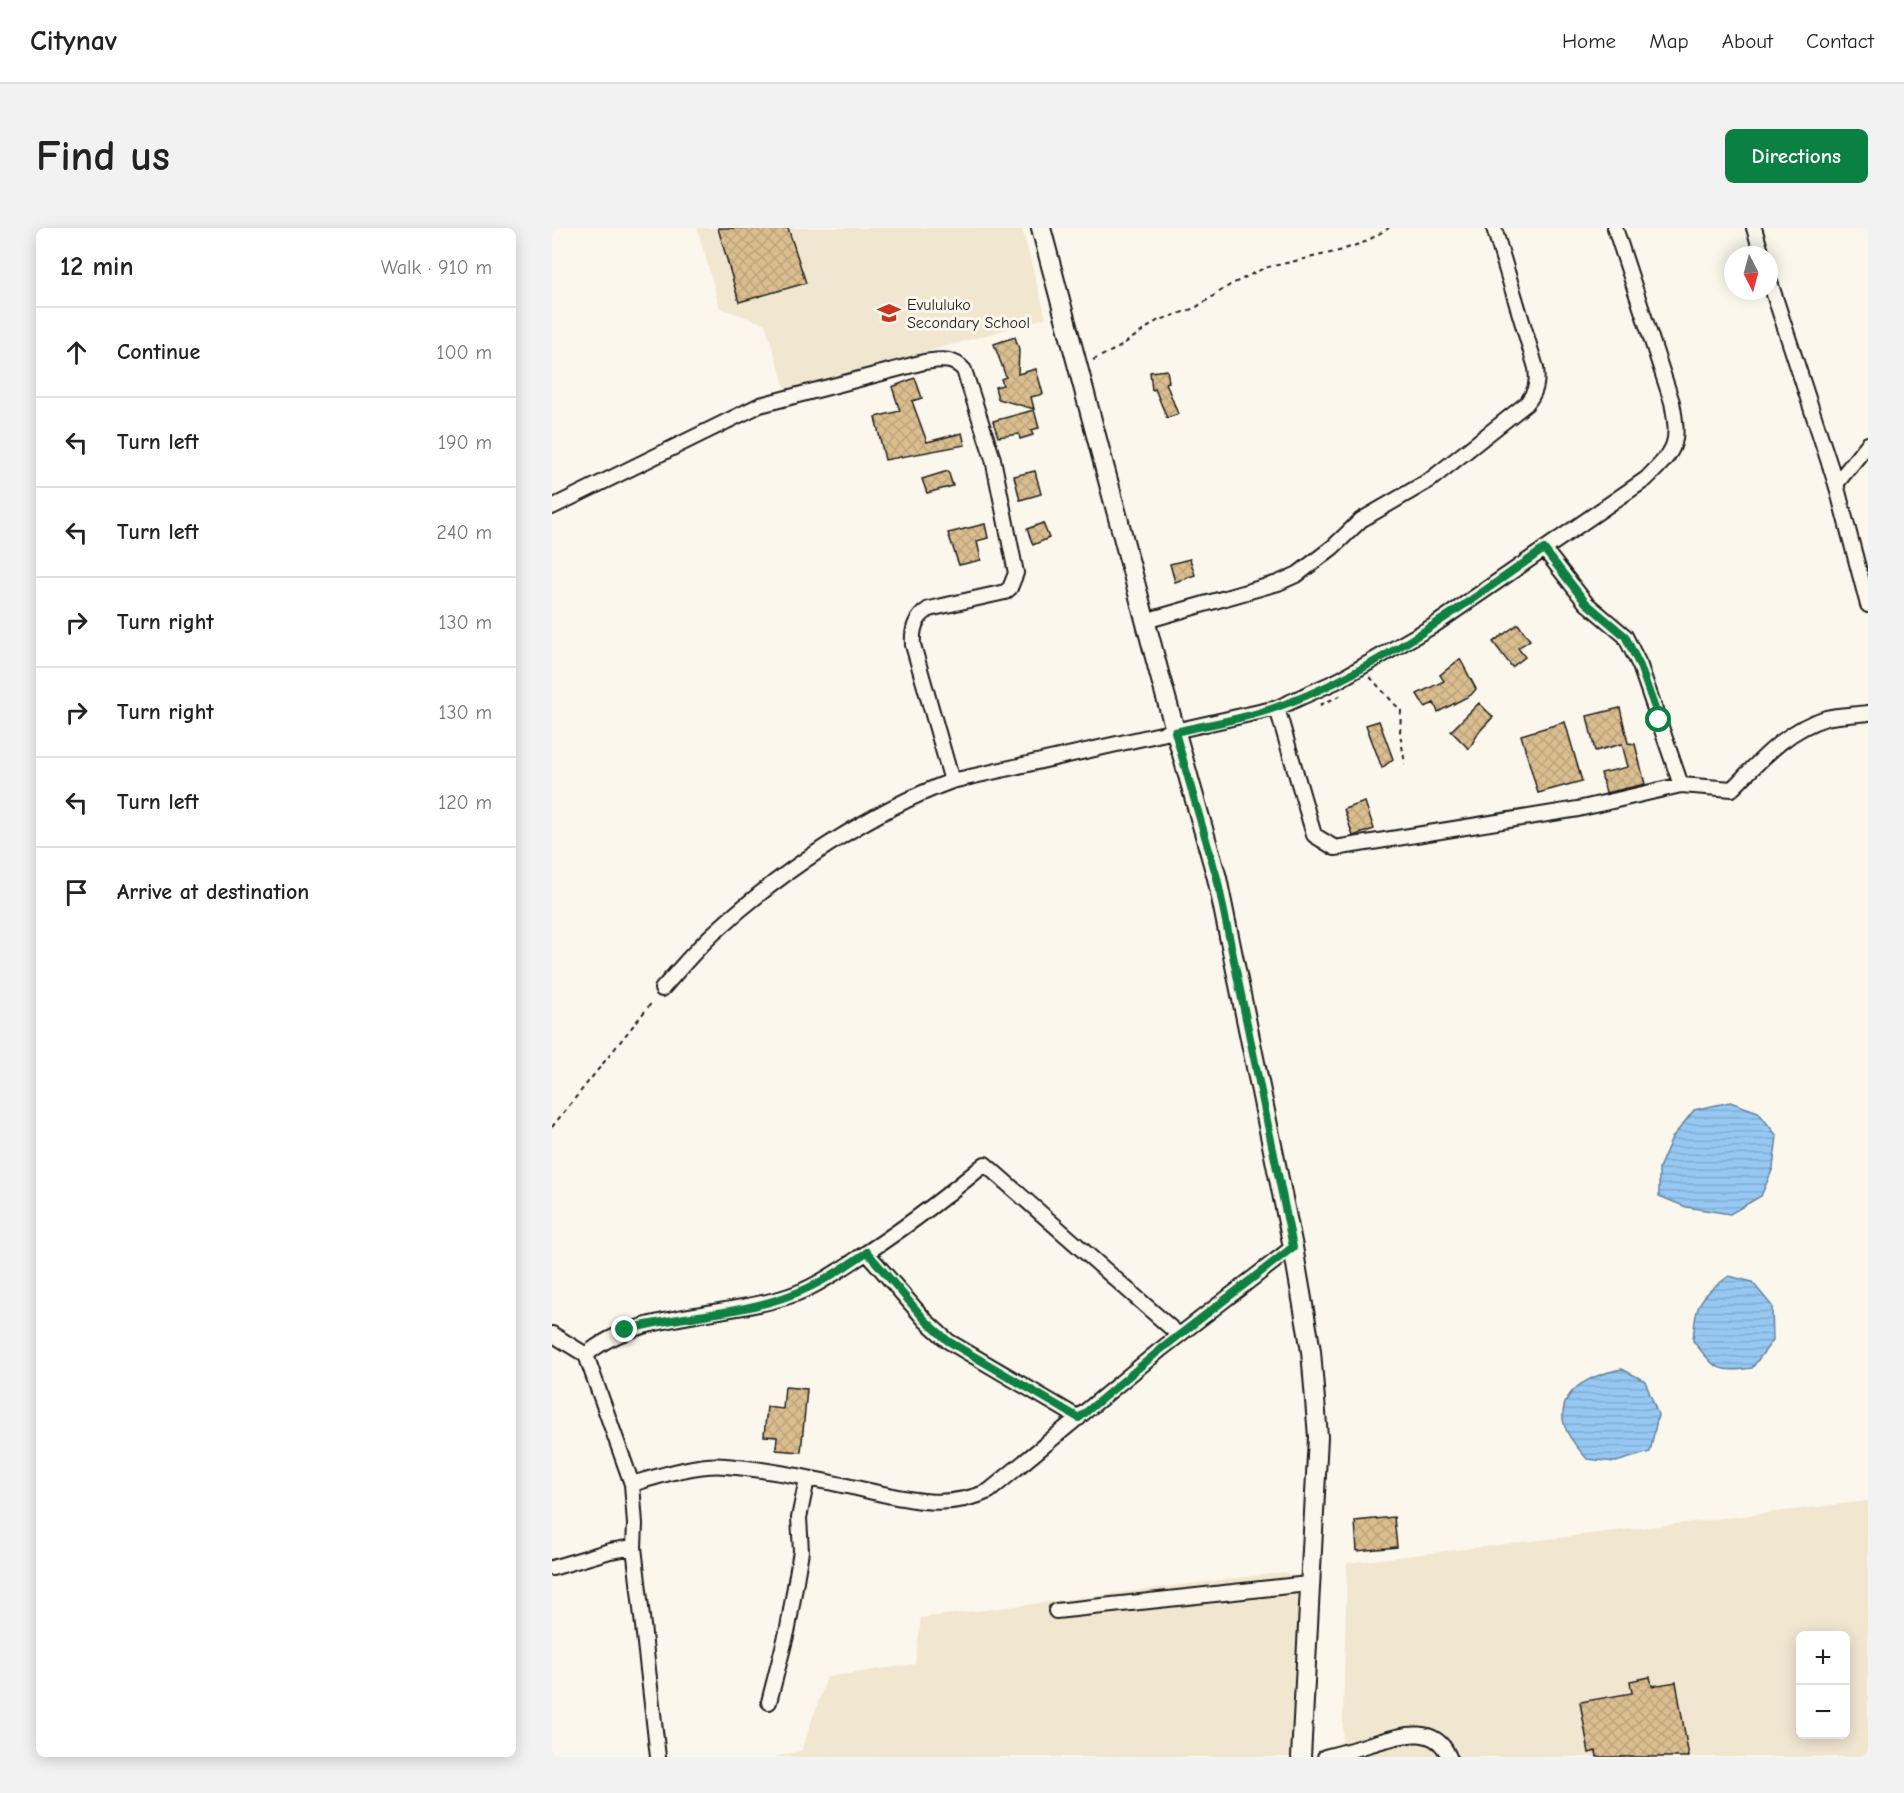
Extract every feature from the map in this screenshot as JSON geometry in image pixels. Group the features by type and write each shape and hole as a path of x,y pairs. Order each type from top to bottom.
{"main road":[{"path":"1041,228 1175,732 1217,878 1293,1247 1311,1351 1318,1437 1308,1584 1301,1757"}],"street":[{"path":"1145,621 1298,574 1333,548 1361,520 1430,480 1526,404 1534,394 1538,383 1536,368 1494,228"},
{"path":"662,989 713,933 768,888 858,826 906,800 952,781 1277,708 1339,680 1433,626 1646,479 1671,454 1676,441 1677,427 1672,402 1615,228"},
{"path":"1754,228 1759,246"},
{"path":"1776,300 1836,484 1868,605"},
{"path":"552,507 760,405 924,362 942,360 958,363 964,370 993,459 1016,573 1010,588 1005,592 928,609 921,614 914,625 913,645 952,781"},
{"path":"1836,484 1868,444"},
{"path":"1544,549 1586,603 1625,636 1640,666 1681,785"},
{"path":"1277,708 1314,835 1335,848 1578,809 1681,785 1732,789 1785,737 1827,718 1868,713"},
{"path":"586,1354 597,1345 625,1330 727,1311 790,1296 818,1284 947,1196 985,1164 1179,1335"},
{"path":"632,1484 668,1473 723,1465 926,1503 955,1503 989,1491 1179,1335 1293,1247"},
{"path":"867,1252 926,1321 948,1341 1079,1418"},
{"path":"552,1334 586,1354 632,1484 634,1547 658,1757"},
{"path":"769,1702 788,1628 801,1551 799,1518 807,1479"},
{"path":"552,1568 610,1551 634,1547"},
{"path":"1056,1611 1308,1584"},
{"path":"1325,1757 1406,1733 1424,1734 1438,1740 1449,1757"}],"path":[{"path":"1077,366 1118,348 1158,321 1195,308 1230,285 1264,268 1339,251 1365,242 1389,228"},
{"path":"1368,675 1401,711 1400,733 1405,764"},
{"path":"1314,707 1336,700 1344,694"},
{"path":"552,1127 662,989"}],"shaded area":[{"name":"Evululuko Secondary School","path":"697,228 1022,228 1046,318 786,391 765,324 720,308"},
{"path":"1868,1501 1868,1757 1342,1757 1347,1563"},
{"path":"1285,1572 1308,1584 1301,1757 773,1757 801,1751 827,1677 915,1664 921,1618"}],"water":[{"path":"1730,1102 1758,1112 1777,1136 1773,1168 1761,1196 1730,1214 1686,1207 1659,1196 1659,1168 1672,1138 1694,1110"},
{"path":"1729,1276 1752,1282 1772,1306 1773,1340 1752,1368 1731,1370 1718,1367 1693,1341 1700,1302"},
{"path":"1622,1369 1645,1381 1658,1415 1650,1452 1616,1462 1587,1459 1566,1429 1563,1418 1564,1407 1574,1389 1582,1383 1602,1374"}],"building":[{"path":"718,228 788,228 806,283 739,302"},
{"path":"1015,337 1019,349 1018,374 1036,369 1043,394 1031,397 1034,409 998,399 995,387 1003,385 1001,379 1006,377 994,344"},
{"path":"1167,370 1169,382 1166,383 1178,414 1167,418 1155,389 1152,390 1150,372"},
{"path":"915,378 922,398 912,401 927,442 962,433 965,445 885,460 875,417 900,411 892,387"},
{"path":"1034,410 1039,428 1031,430 1033,435 1020,439 1019,434 998,437 993,421"},
{"path":"948,471 953,486 927,493 922,479"},
{"path":"1035,471 1041,494 1020,500 1014,476"},
{"path":"1043,523 1049,538 1033,545 1027,529"},
{"path":"985,524 988,538 977,541 981,560 959,565 948,533"},
{"path":"1190,559 1195,575 1175,582 1170,564"},
{"path":"1518,624 1530,640 1518,648 1525,657 1512,667 1493,642"},
{"path":"1460,659 1476,689 1471,695 1438,712 1434,703 1425,707 1417,694 1444,681 1440,675"},
{"path":"1479,703 1493,717 1479,732 1469,749 1451,731"},
{"path":"1620,708 1628,743 1635,744 1645,784 1606,793 1601,773 1628,767 1622,744 1595,751 1587,716"},
{"path":"1379,721 1393,759 1382,768 1366,725"},
{"path":"1565,722 1582,781 1538,793 1521,735"},
{"path":"1365,802 1374,829 1353,836 1344,809"},
{"path":"785,1387 807,1389 801,1452 776,1450 777,1437 764,1436 767,1407 783,1409"},
{"path":"1394,1517 1397,1547 1357,1551 1355,1521"},
{"path":"1650,1677 1652,1686 1676,1682 1689,1757 1597,1757 1596,1751 1589,1753 1580,1702 1632,1693 1630,1681"}],"place":[{"name":"Evululuko Secondary School","path":"889,313"}],"route":[{"path":"625,1330 727,1311 790,1296 818,1284 867,1252 926,1321 948,1341 1079,1418 1160,1350 1293,1247 1217,878 1175,732 1277,708 1339,680 1433,626 1544,549 1586,603 1625,636 1640,666 1659,720"}]}
